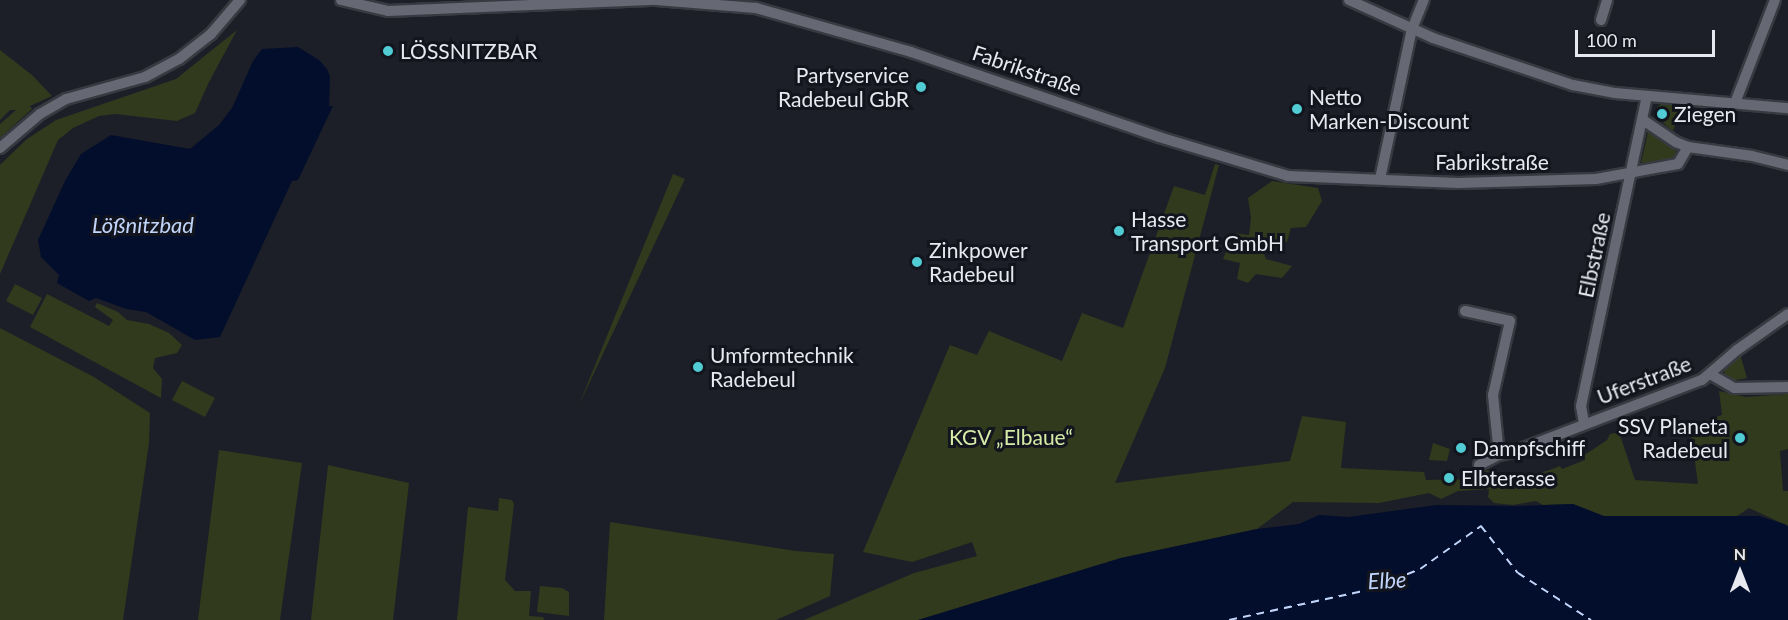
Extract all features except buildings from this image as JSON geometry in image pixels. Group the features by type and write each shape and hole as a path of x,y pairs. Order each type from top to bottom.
{"street":[{"path":"0,147 40,114 66,99 145,77 179,59 211,34 240,0"},
{"name":"Fabrikstraße","path":"341,0 388,11 656,0 756,8 901,49 1159,137 1287,176 1458,183 1596,179 1678,164 1688,147"},
{"path":"1349,0 1412,29 1573,85 1647,96 1788,108"},
{"path":"1380,179 1412,29 1424,0"},
{"path":"1601,20 1607,0"},
{"path":"1735,103 1775,0"},
{"name":"Elbstraße","path":"1584,423 1581,406 1644,120 1647,96"},
{"path":"1644,120 1676,142 1688,147 1739,154 1788,165"},
{"path":"1466,310 1510,321 1493,395 1499,455"},
{"name":"Uferstraße","path":"1479,465 1499,455 1513,452 1584,423 1689,386 1710,374 1737,350 1788,314"},
{"path":"1710,374 1734,388 1788,387"}],"green space":[{"path":"237,30 195,113 177,121 115,114 99,116 73,128 58,140 0,274 0,165 27,139 56,120 176,79"},
{"path":"0,50 32,75 52,96 30,106 32,109 0,138 0,124 16,110 10,110 0,120"},
{"path":"1661,104 1681,106 1673,131 1656,117 1657,107"},
{"path":"1651,131 1677,148 1674,159 1641,163 1648,132"},
{"name":"KGV „Elbaue“","path":"1215,164 1219,165 1165,368 1115,483 1290,461 1302,416 1346,422 1341,468 1424,472 1426,480 1476,479 1478,472 1493,470 1497,477 1509,478 1547,471 1560,466 1562,469 1585,460 1583,456 1607,440 1610,434 1619,432 1635,480 1698,484 1690,426 1722,415 1719,391 1746,397 1788,394 1788,449 1780,451 1783,491 1788,491 1788,526 1749,508 1737,516 1603,516 1573,504 1543,505 1536,501 1513,505 1494,503 1488,497 1489,489 1458,491 1441,499 1429,493 1379,503 1293,502 1257,529 1121,558 918,620 804,620 914,573 977,556 972,542 912,562 863,552 950,345 977,355 989,331 1062,361 1082,313 1123,328 1174,186 1205,195"},
{"path":"673,174 685,179 579,405 589,380"},
{"path":"1272,181 1318,188 1322,201 1306,227 1291,228 1287,242 1268,238 1261,246 1266,259 1292,266 1282,278 1256,274 1248,283 1237,279 1240,263 1223,259 1234,233 1249,235 1251,218 1248,198"},
{"path":"15,284 42,298 33,315 6,301"},
{"path":"47,294 109,326 113,320 95,307 97,303 118,312 127,320 149,324 169,333 182,345 177,353 155,358 153,368 162,379 161,398 30,327"},
{"path":"0,328 94,377 150,413 149,443 123,620 0,620"},
{"path":"1740,354 1747,378 1731,381 1725,376 1724,370"},
{"path":"182,381 215,398 205,417 172,400"},
{"path":"1433,443 1450,449 1447,461 1429,460"},
{"path":"219,450 302,463 280,620 198,620"},
{"path":"328,465 409,483 393,620 311,620"},
{"path":"499,498 512,500 514,504 505,580 515,591 531,591 529,616 543,617 544,620 457,620 468,507 498,511"},
{"path":"610,522 796,551 834,554 830,596 776,620 604,620"},
{"path":"540,586 562,588 569,592 569,616 537,612"}],"water":[{"name":"Lößnitzbad","path":"298,47 319,60 327,69 330,77 329,106 333,106 298,180 292,181 220,337 195,340 146,312 126,309 96,298 89,301 57,283 59,275 41,257 38,240 65,181 81,154 111,135 190,149 219,125 232,108 253,61 262,49"},
{"name":"Elbe","path":"1573,504 1604,516 1759,516 1788,526 1788,620 918,620 1121,558 1257,529 1299,524 1319,515 1348,517 1437,505"}],"ferry route":[{"path":"1229,620 1368,590 1420,569 1481,526 1518,573 1591,620"}],"place":[{"name":"LÖSSNITZBAR","path":"388,51"},
{"name":"Partyservice Radebeul GbR","path":"921,87"},
{"name":"Netto Marken-Discount","path":"1297,109"},
{"name":"Ziegen","path":"1662,114"},
{"name":"Hasse Transport GmbH","path":"1119,231"},
{"name":"Zinkpower Radebeul","path":"917,262"},
{"name":"Umformtechnik Radebeul","path":"698,367"},
{"name":"SSV Planeta Radebeul","path":"1740,438"},
{"name":"Dampfschiff","path":"1461,448"},
{"name":"Elbterasse","path":"1449,478"}]}
